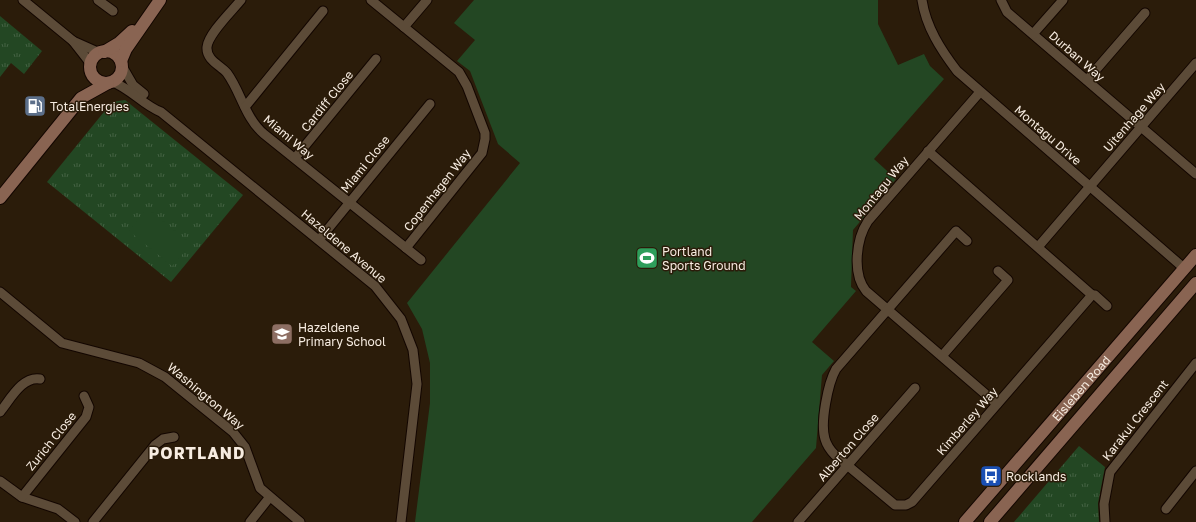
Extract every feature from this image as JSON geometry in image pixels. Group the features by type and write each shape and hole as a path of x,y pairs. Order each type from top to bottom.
{"main road":[{"path":"81,98 88,78 90,66 95,56 127,36 149,10 158,3"},
{"path":"0,198 81,98 110,83 120,75 121,63 126,49 152,14 158,3"},
{"path":"102,52 114,54 121,63"},
{"path":"90,66 94,78 103,83 110,83"},
{"name":"Eisleben Road","path":"966,522 1196,255"},
{"path":"1185,269 1196,278"},
{"name":"Eisleben Road","path":"990,522 1196,283"}],"street":[{"path":"23,0 73,41 90,66"},
{"path":"98,0 113,11"},
{"name":"Miami Way","path":"241,0 211,36 207,48 210,57 227,73 258,129 421,260"},
{"name":"Copenhagen Way","path":"371,0 455,68 463,77 482,123 485,139 479,156 406,248"},
{"path":"404,27 427,0"},
{"name":"Montagu Drive","path":"922,0 929,24 940,48 957,71 1185,269"},
{"name":"Durban Way","path":"1001,0 1007,12 1196,174"},
{"path":"1033,34 1063,0"},
{"path":"245,107 323,11"},
{"path":"1087,80 1145,13"},
{"path":"73,41 102,52"},
{"name":"Cardiff Close","path":"295,158 376,59"},
{"name":"Hazeldene Avenue","path":"121,63 133,85 158,106 161,112"},
{"name":"Uitenhage Way","path":"1038,247 1196,63"},
{"name":"Hazeldene Avenue","path":"110,83 130,91 161,112 376,286 400,319 413,350 417,384 401,522"},
{"name":"Montagu Way","path":"980,92 868,221 860,235 858,268 859,279 866,291 997,404"},
{"name":"Miami Close","path":"319,240 430,104"},
{"path":"928,151 1092,295 1095,295 1108,306"},
{"path":"847,466 831,451 825,440 824,431 828,387 836,369 956,231 967,240"},
{"path":"942,356 1008,280 998,271"},
{"name":"Washington Way","path":"1,295 62,343 139,363 166,377 233,432 241,441 260,488 300,522"},
{"name":"Kimberley Way","path":"847,466 891,503 900,506 908,504 1092,295"},
{"name":"Karakul Crescent","path":"1105,522 1104,504 1110,472 1196,363"},
{"path":"0,412 25,383 30,379 40,378"},
{"name":"Alberton Close","path":"798,522 916,388"},
{"name":"Zurich Close","path":"22,497 86,418 89,407 84,396"},
{"path":"93,522 155,445 163,439 174,437"},
{"path":"1166,509 1196,471"},
{"path":"0,481 22,497 58,509 75,522"},
{"path":"250,522 270,498"}],"green space":[{"name":"Portland Sports Ground","path":"474,0 878,0 878,24 898,65 924,54 930,66 944,79 874,159 896,179 853,230 851,287 856,291 812,342 834,361 822,375 816,448 752,522 415,522 430,403 430,363 422,329 407,303 520,163 498,144 470,71 457,61 475,40 454,23"},
{"path":"0,16 42,51 24,74 11,63 0,77"},
{"path":"125,100 243,195 171,282 47,182 112,102"},
{"path":"147,208 191,244 172,266 129,231"},
{"path":"1079,446 1105,467 1098,503 1099,522 1014,522"}],"place":[{"name":"TotalEnergies","path":"35,106"},
{"name":"Portland Sports Ground","path":"647,258"},
{"name":"Hazeldene Primary School","path":"282,334"},
{"name":"Rocklands","path":"991,476"}],"district":[{"name":"PORTLAND","path":"197,453"}]}
